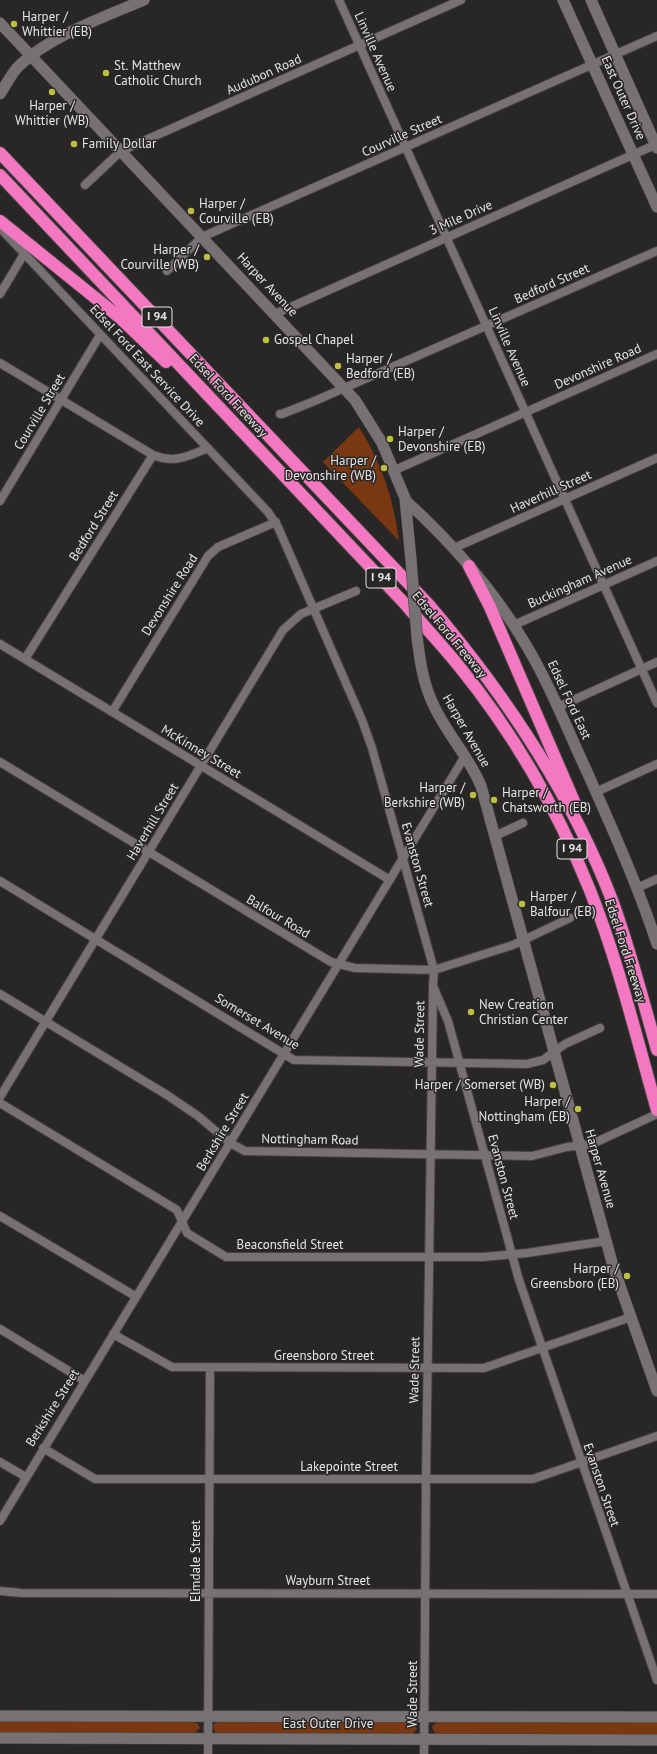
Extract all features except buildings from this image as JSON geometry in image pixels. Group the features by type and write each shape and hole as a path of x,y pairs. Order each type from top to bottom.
{"highway":[{"name":"Edsel Ford Freeway","path":"0,153 398,572 470,653 543,759 593,854 612,900 633,964 657,1050"},
{"name":"Edsel Ford Freeway","path":"0,175 406,605 458,665 494,713 522,756 567,839 602,921 624,988 657,1110"},
{"path":"0,220 119,317 170,365 182,368"},
{"path":"469,566 490,607 544,729 580,814 593,854"}],"street":[{"path":"0,94 17,68 44,47 90,24 144,0"},
{"name":"Linville Avenue","path":"338,0 657,703"},
{"name":"Audubon Road","path":"85,185 121,151 461,0"},
{"name":"East Outer Drive","path":"563,0 657,207"},
{"name":"East Outer Drive","path":"591,0 657,146"},
{"name":"Harper Avenue","path":"0,24 345,387 374,427 395,470 405,500 412,560 417,637 420,661 428,692 439,716 465,756 481,786 606,1241 657,1392"},
{"name":"Courville Street","path":"167,271 202,237 657,36"},
{"name":"3 Mile Drive","path":"275,314 633,155 657,146"},
{"name":"Edsel Ford East Service Drive","path":"0,228 276,522"},
{"name":"Bedford Street","path":"280,414 286,413 657,251"},
{"path":"0,294 24,254"},
{"name":"Courville Street","path":"0,501 100,335"},
{"name":"Devonshire Road","path":"395,470 657,354"},
{"path":"0,362 61,400 162,459 176,460 208,448"},
{"name":"Bedford Street","path":"25,659 153,455"},
{"name":"Haverhill Street","path":"454,548 657,458"},
{"name":"Edsel Ford East","path":"405,500 454,548 503,608 538,667 558,707 596,792 637,888 657,944"},
{"name":"Devonshire Road","path":"112,712 208,556 218,547 276,522"},
{"name":"Evanston Street","path":"276,522 365,727 434,970 433,986 448,1021 512,1254 581,1463 657,1680"},
{"name":"Buckingham Avenue","path":"514,625 657,561"},
{"name":"Haverhill Street","path":"0,1097 283,630 296,618 356,591"},
{"name":"McKinney Street","path":"0,644 390,880"},
{"path":"558,707 657,662"},
{"name":"Berkshire Street","path":"0,1521 135,1296 182,1222 465,756"},
{"name":"Balfour Road","path":"0,762 338,965 355,968 434,970 513,945 570,918"},
{"path":"596,792 657,764"},
{"path":"495,836 523,823"},
{"path":"637,888 657,879"},
{"name":"Somerset Avenue","path":"0,881 285,1053 294,1060 527,1064 544,1060 565,1044 600,1028"},
{"name":"Wade Street","path":"424,1754 428,1257 433,986"},
{"name":"Nottingham Road","path":"0,994 168,1094 198,1116 230,1143 246,1151 532,1156 567,1147 592,1144 657,1114"},
{"name":"Beaconsfield Street","path":"0,1103 177,1210 187,1233 226,1257 428,1257 512,1254 606,1241"},
{"path":"0,1216 135,1296"},
{"name":"Greensboro Street","path":"113,1334 168,1366 210,1368 484,1368 631,1317"},
{"path":"0,1329 85,1381"},
{"name":"Elmdale Street","path":"208,1754 210,1368"},
{"name":"Lakepointe Street","path":"43,1448 94,1479 533,1479 657,1436"},
{"path":"0,1462 26,1477"},
{"name":"Wayburn Street","path":"0,1591 29,1593 657,1594"},
{"name":"East Outer Drive","path":"0,1716 425,1718 657,1717"},
{"name":"East Outer Drive","path":"0,1738 425,1738 657,1740"}],"shaded area":[{"path":"359,427 374,454 385,481 394,510 399,541 323,462"},
{"path":"0,1721 194,1722 198,1724 200,1728 195,1733 0,1733"},
{"path":"218,1721 409,1722 414,1723 417,1729 412,1734 219,1733 215,1732 213,1728 214,1724"},
{"path":"438,1722 657,1723 657,1734 438,1734 434,1732 432,1728 433,1725"}],"place":[{"name":"Harper / Whittier (EB)","path":"14,24"},
{"name":"St. Matthew Catholic Church","path":"106,73"},
{"name":"Harper / Whittier (WB)","path":"52,92"},
{"name":"Family Dollar","path":"74,144"},
{"name":"Harper / Courville (EB)","path":"191,211"},
{"name":"Harper / Courville (WB)","path":"207,257"},
{"name":"Gospel Chapel","path":"266,340"},
{"name":"Harper / Bedford (EB)","path":"338,366"},
{"name":"Harper / Devonshire (EB)","path":"390,439"},
{"name":"Harper / Devonshire (WB)","path":"384,468"},
{"name":"Harper / Berkshire (WB)","path":"473,795"},
{"name":"Harper / Chatsworth (EB)","path":"494,800"},
{"name":"Harper / Balfour (EB)","path":"522,904"},
{"name":"New Creation Christian Center","path":"471,1012"},
{"name":"Harper / Somerset (WB)","path":"553,1085"},
{"name":"Harper / Nottingham (EB)","path":"578,1109"},
{"name":"Harper / Greensboro (EB)","path":"627,1276"}]}
